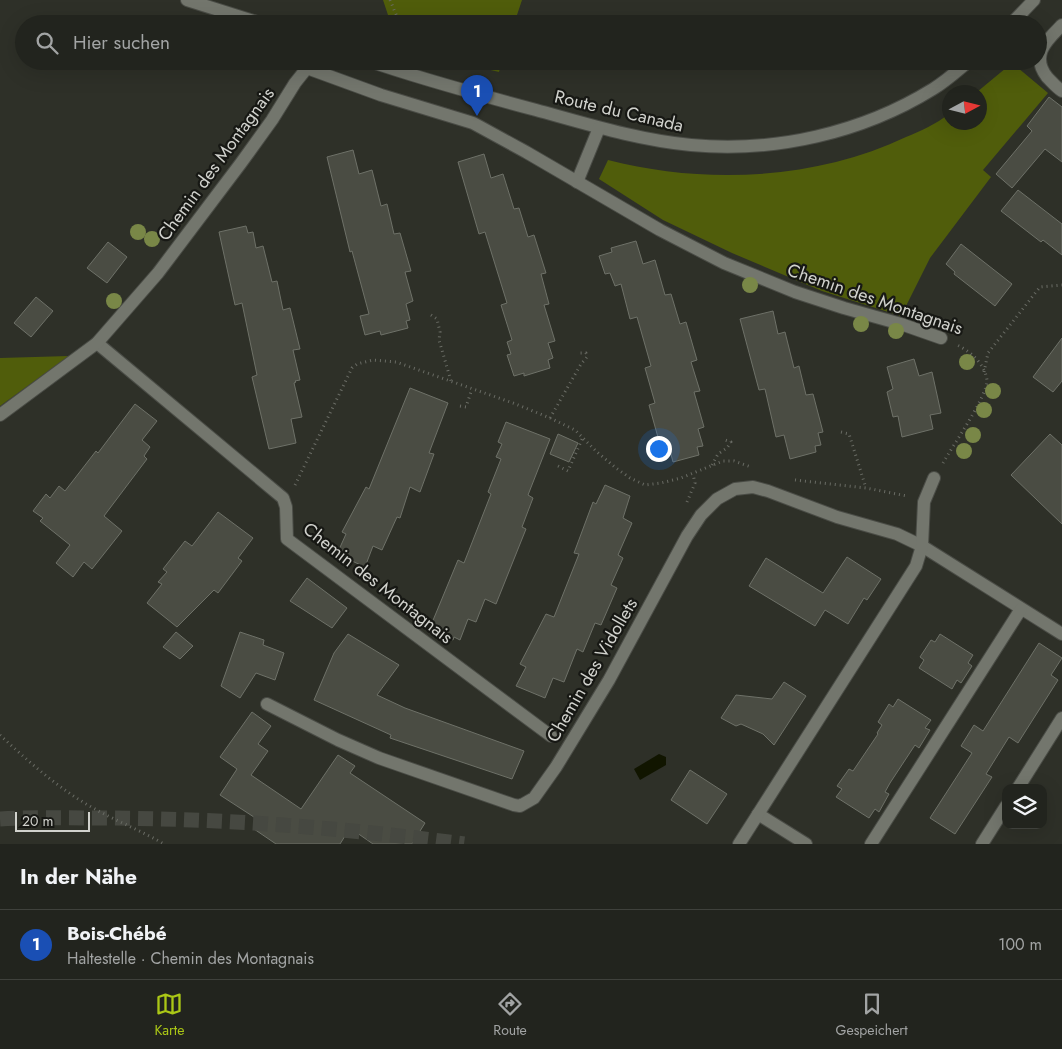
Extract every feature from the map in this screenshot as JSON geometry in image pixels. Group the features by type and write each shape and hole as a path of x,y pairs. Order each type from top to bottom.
{"street":[{"path":"187,0 234,15"},
{"path":"1020,15 1034,0"},
{"path":"1047,41 1062,25"},
{"name":"Chemin des Montagnais","path":"0,415 97,343 158,273 241,163 305,70"},
{"name":"Chemin des Montagnais","path":"313,70 382,95 473,123 660,230 724,263 796,292 942,338"},
{"name":"Route du Canada","path":"395,70 599,128 658,140 723,147 799,140 848,127 887,112 935,88 958,70"},
{"path":"1042,70 1057,88 1062,91"},
{"path":"577,182 599,128"},
{"path":"97,343 283,498"},
{"path":"739,844 916,566 922,546 924,502 934,478"},
{"name":"Chemin des Vidollets","path":"267,704 338,740 379,758 520,806 534,798 556,767 609,680 687,536 701,515 717,499 735,489 753,487 837,517 897,534 922,546 1062,634"},
{"name":"Chemin des Montagnais","path":"283,498 286,507 287,539 551,736"},
{"path":"871,844 1021,609"},
{"path":"1021,784 1062,718"},
{"path":"982,844 1002,812"},
{"path":"758,814 806,844"}],"path":[{"path":"390,0 396,15"},
{"path":"934,478 986,386 987,379 984,372 988,354 1040,287 1062,285"},
{"path":"431,315 437,319 440,332 439,340 451,381"},
{"name":"Chemin des Montagnais","path":"942,338 964,348 972,354 984,372"},
{"path":"550,418 587,357 586,353 579,353"},
{"path":"283,498 297,482 352,368 356,364 374,360 386,360 451,381 550,418 575,430 616,468 630,478 645,485 681,478 723,461 734,460 752,468"},
{"path":"460,406 466,406 472,389"},
{"path":"841,432 849,434 866,488"},
{"path":"558,466 568,471 583,437"},
{"path":"712,466 718,454 727,448 731,442 725,440"},
{"path":"787,479 866,488 906,496 924,502"},
{"path":"0,736 29,763 72,795 95,809 164,844"}],"green space":[{"path":"383,0 522,0 517,15 388,15"},
{"path":"1004,70 1020,70 1048,93 983,170 991,177 930,258 901,316 822,291 732,253 663,220 599,179 608,160 645,168 683,173 759,174 797,170 835,162 871,151 923,130 942,119 942,130 987,130 987,85 985,85"},
{"path":"69,356 0,406 0,358"}],"shaded area":[{"path":"659,754 666,757 666,765 640,780 634,769"}],"building":[{"path":"1049,97 1062,107 1062,162 1045,149 1012,188 996,174 1032,131 1027,126"},
{"path":"353,150 359,174 372,170 381,206 387,204 394,234 400,233 411,271 405,272 413,301 406,304 410,320 406,321 408,328 381,335 380,331 365,335 360,316 369,314 352,251 350,252 327,157"},
{"path":"484,154 491,178 503,174 514,209 519,208 528,237 534,235 546,273 541,274 549,304 544,305 555,341 548,343 553,358 548,360 550,368 524,376 524,373 514,376 507,355 511,354 507,342 512,340 501,305 507,303 485,232 479,234 458,162"},
{"path":"1018,190 1062,224 1062,255 1043,240 1041,242 1001,211"},
{"path":"246,226 248,233 253,232 256,248 263,246 272,282 277,281 283,310 290,308 300,349 293,350 300,380 294,383 302,417 291,419 296,443 269,449 252,377 257,375 242,303 235,305 219,232"},
{"path":"636,241 643,264 655,260 665,295 671,294 680,324 686,322 697,360 691,362 700,391 694,392 704,427 698,429 703,446 697,447 699,455 673,462 667,439 659,441 649,405 655,403 645,368 651,366 637,317 630,319 621,284 615,286 610,273 605,274 599,256 612,252 611,248"},
{"path":"108,242 127,257 107,283 87,268"},
{"path":"961,244 1012,284 995,306 954,274 955,272 946,264"},
{"path":"36,297 53,311 31,337 14,323"},
{"path":"773,311 778,334 785,332 794,368 799,366 806,395 813,394 823,432 818,433 821,445 815,446 816,452 790,459 784,435 776,437 765,389 759,390 740,319"},
{"path":"1062,338 1062,381 1053,392 1033,377"},
{"path":"914,359 919,376 932,372 941,413 930,415 933,429 902,437 898,416 893,417 887,392 893,389 887,367"},
{"path":"410,388 448,403 429,453 434,454 420,492 410,487 400,518 397,517 382,550 373,546 365,567 337,554 346,534 342,532 366,487 369,489"},
{"path":"135,404 157,421 142,440 150,447 144,456 147,459 104,516 122,531 92,569 84,562 73,577 56,563 70,545 40,521 43,518 33,511 46,494 50,498 59,486 65,491 96,451 98,453"},
{"path":"506,422 550,439 528,495 533,498 522,527 526,529 496,604 485,599 476,622 468,619 460,640 454,637 453,640 429,630 458,560 464,563 491,494 488,492 501,459 496,457 502,444 498,442"},
{"path":"558,434 578,443 569,462 550,454"},
{"path":"1050,434 1062,445 1062,524 1011,475"},
{"path":"605,485 630,496 623,518 632,523 618,555 623,558 611,585 617,588 601,625 595,623 583,652 577,649 564,682 553,678 545,698 516,686 526,667 520,664 546,614 554,617 579,554 574,553 593,502 596,504"},
{"path":"218,512 253,538 238,558 242,561 218,593 214,590 177,627 147,603 162,584 158,582 167,572 163,569 185,541 192,546"},
{"path":"847,557 881,579 867,600 864,598 848,624 825,610 815,626 749,586 766,558 823,593"},
{"path":"307,578 347,608 332,628 290,601"},
{"path":"176,632 193,646 180,659 163,647"},
{"path":"240,632 264,640 263,645 284,653 275,680 256,673 240,698 221,686"},
{"path":"348,634 399,665 377,695 405,708 524,751 512,779 390,738 391,735 314,700 334,653"},
{"path":"940,634 973,655 968,663 972,666 961,683 957,680 952,689 919,668 924,660 920,657 931,640 935,642"},
{"path":"1039,643 1062,658 1051,675 1058,680 1018,743 1009,737 986,774 992,777 955,834 930,818 972,753 961,746 974,725 983,731"},
{"path":"784,682 806,696 774,745 763,734 741,724 736,726 721,718 736,695 772,699"},
{"path":"898,699 931,720 925,728 930,730 919,748 915,745 890,783 885,792 889,794 879,812 875,809 869,818 836,797 842,789 837,786 849,769 853,771 878,734 882,725 878,722 889,704 893,707"},
{"path":"252,712 271,726 258,744 268,751 251,775 301,809 338,755 355,766 350,773 425,823 412,844 373,844 350,828 340,844 276,844 254,829 260,821 220,795 237,769 220,757"},
{"path":"690,770 727,794 707,824 671,800"}],"tunnel":[{"path":"0,819 110,818 243,822 376,833 464,844"}],"place":[{"name":"Bois-Chébé","path":"477,116"}]}
